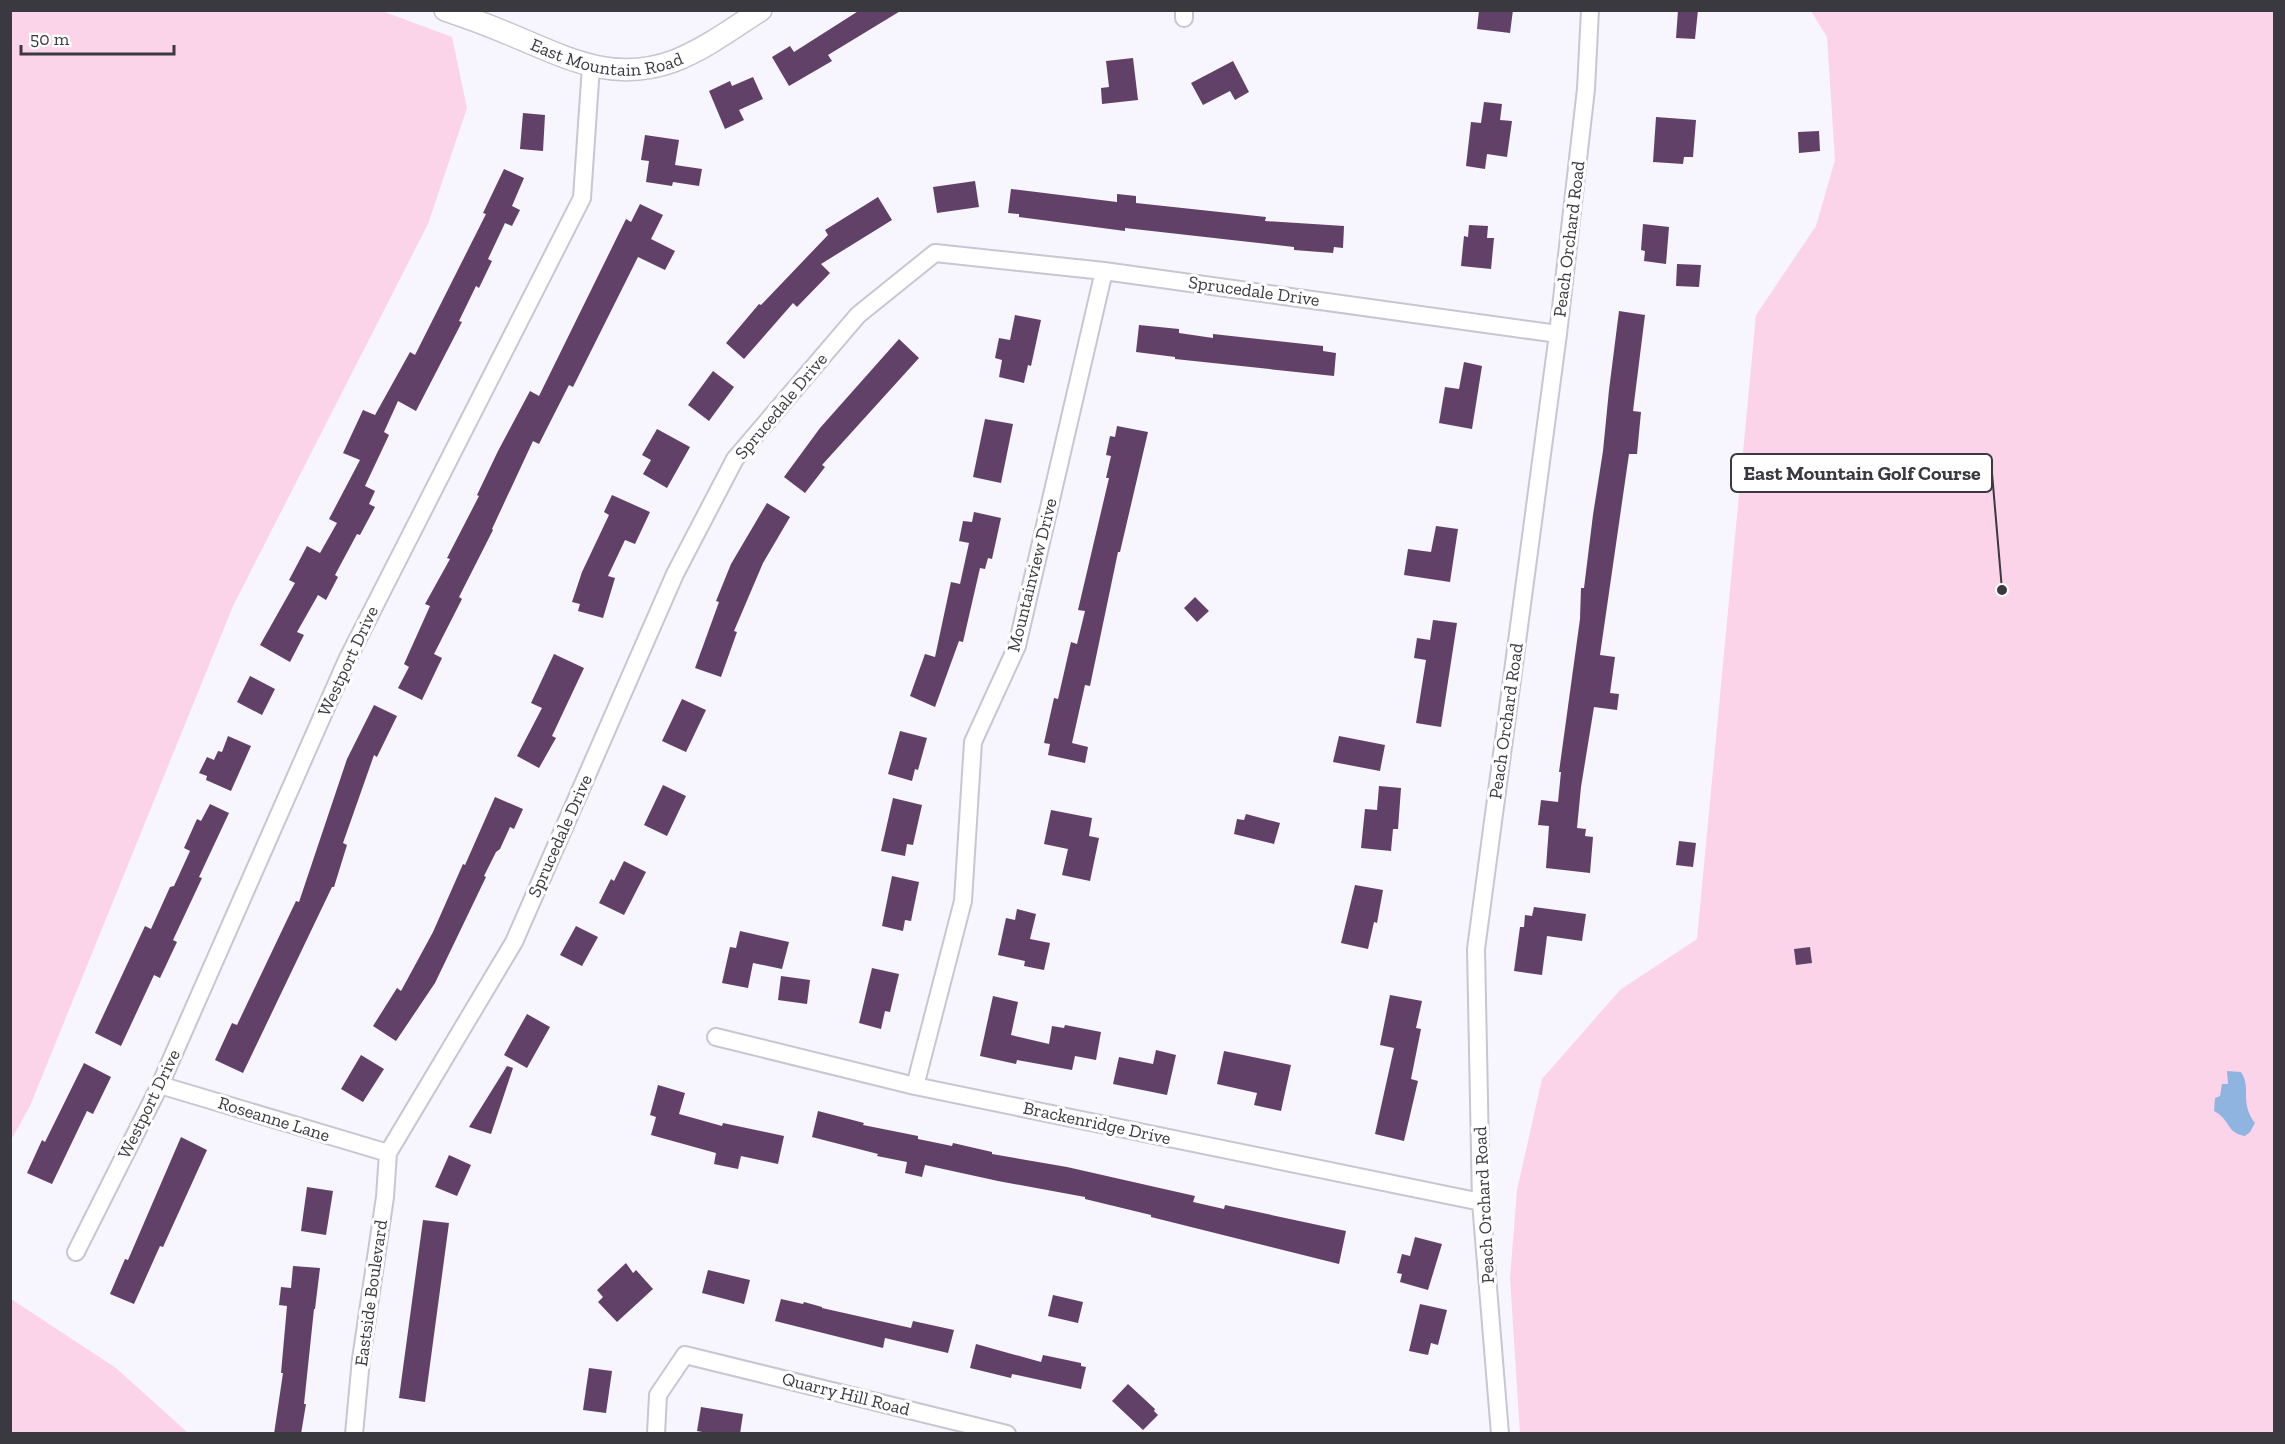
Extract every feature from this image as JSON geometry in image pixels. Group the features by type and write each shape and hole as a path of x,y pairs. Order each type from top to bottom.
{"street":[{"name":"East Mountain Road","path":"445,10 486,24 559,56 591,66 636,70 666,64 703,47 761,10"},
{"name":"Peach Orchard Road","path":"1500,1434 1480,1202 1476,950 1558,334 1586,89 1590,10"},
{"name":"Westport Drive","path":"76,1252 160,1085 347,660 582,198 591,66"},
{"name":"Sprucedale Drive","path":"388,1153 514,942 675,574 735,459 858,315 935,253 1104,271 1558,334"},
{"name":"Mountainview Drive","path":"915,1086 963,901 973,742 1017,646 1104,271"},
{"name":"Brackenridge Drive","path":"716,1037 915,1086 1480,1202"},
{"name":"Roseanne Lane","path":"160,1085 388,1153"},
{"name":"Eastside Boulevard","path":"354,1434 360,1359 385,1197 388,1153"},
{"name":"Quarry Hill Road","path":"656,1434 658,1395 685,1355 1007,1434"}],"shaded area":[{"path":"11,10 382,11 452,37 467,108 428,224 233,606 30,1106 11,1140"},
{"path":"1811,11 2274,11 2274,1433 1520,1434 1510,1278 1517,1190 1542,1079 1620,990 1697,939 1756,315 1816,226 1835,160 1827,37"},
{"path":"11,1299 116,1368 188,1433 11,1433"}],"water":[{"path":"2227,1071 2241,1072 2246,1084 2246,1102 2255,1123 2245,1136 2231,1129 2214,1111 2215,1098 2220,1096 2222,1084 2228,1084"}],"building":[{"path":"860,10 902,10 828,55 832,61 789,86 772,57 790,46 794,52"},
{"path":"1479,10 1513,10 1510,33 1477,29"},
{"path":"1678,10 1698,10 1695,39 1676,38"},
{"path":"1133,58 1138,100 1102,104 1101,88 1109,87 1106,61"},
{"path":"1233,61 1249,92 1235,100 1230,91 1203,105 1191,83"},
{"path":"753,77 763,99 739,110 744,120 725,129 709,91 730,81 732,86"},
{"path":"1484,102 1502,104 1500,120 1512,121 1507,157 1487,154 1485,169 1466,166 1471,122 1481,123"},
{"path":"523,113 545,115 543,151 520,149"},
{"path":"1656,117 1696,120 1693,157 1684,157 1683,164 1653,162"},
{"path":"1819,131 1820,151 1799,153 1798,132"},
{"path":"645,135 679,140 675,165 702,169 699,186 673,182 672,186 646,182 649,161 641,160"},
{"path":"504,169 524,178 512,206 520,210 512,226 505,223 488,259 492,261 479,288 476,286 459,321 462,322 416,411 398,401 384,432 389,435 365,486 375,491 369,504 375,507 360,535 357,534 335,575 338,577 326,600 318,595 297,632 304,635 290,662 260,645 295,583 289,580 307,546 320,553 337,523 329,519 360,460 343,453 363,410 375,415 410,352 415,355 486,214 483,213"},
{"path":"975,181 979,207 937,213 933,187"},
{"path":"1011,189 1117,202 1117,194 1136,196 1136,203 1266,217 1265,221 1344,226 1343,248 1334,247 1333,253 1294,250 1294,247 1125,228 1125,231 1019,217 1019,214 1008,213"},
{"path":"878,197 892,220 821,264 830,273 797,307 793,303 744,359 726,343 759,304 761,305 828,235 825,230"},
{"path":"640,204 663,215 651,239 675,251 665,270 638,257 573,387 569,385 539,444 533,441 493,530 459,597 462,599 434,654 442,658 422,700 398,688 409,667 404,664 430,606 425,604 450,559 447,558 479,496 477,495 498,451 530,391 539,396 626,219 631,222"},
{"path":"1643,224 1669,227 1666,264 1644,261 1645,251 1641,250"},
{"path":"1469,225 1488,226 1487,238 1494,238 1491,269 1461,266 1464,236 1468,237"},
{"path":"1677,264 1701,265 1699,287 1676,286"},
{"path":"1619,311 1645,315 1633,411 1641,412 1637,454 1629,454 1600,655 1615,657 1610,693 1619,694 1617,710 1594,707 1581,787 1577,828 1586,829 1585,836 1593,837 1590,873 1546,868 1549,826 1538,825 1541,800 1558,802 1561,772 1559,772 1580,619 1581,588 1584,588 1603,451"},
{"path":"1015,315 1041,320 1031,366 1028,365 1024,383 999,377 1002,360 995,358 999,338 1010,340"},
{"path":"1139,325 1179,329 1179,333 1213,338 1213,334 1323,346 1323,351 1336,353 1334,376 1175,359 1175,357 1136,352"},
{"path":"899,339 919,358 822,465 825,467 805,493 784,477 820,428"},
{"path":"1464,362 1482,366 1472,429 1439,423 1445,387 1459,389"},
{"path":"713,371 734,387 709,421 688,405"},
{"path":"985,419 1013,424 1001,483 973,477"},
{"path":"1117,426 1148,432 1120,552 1118,552 1090,686 1085,685 1072,743 1088,747 1085,763 1048,755 1050,744 1044,743 1054,698 1058,699 1071,642 1077,644 1085,611 1078,610 1109,478 1106,478 1111,456 1106,455 1110,436 1115,437"},
{"path":"657,429 690,447 667,488 643,474 651,460 642,455"},
{"path":"612,495 650,512 635,544 625,540 608,576 615,578 603,618 578,611 580,604 572,602 582,572 609,515 604,512"},
{"path":"767,503 790,517 763,563 734,631 737,632 721,677 695,668 719,602 716,601 731,564"},
{"path":"974,512 1001,518 992,559 988,558 985,569 980,568 963,642 959,641 935,707 910,696 925,654 935,657 951,582 960,584 969,543 959,541 963,521 972,522"},
{"path":"1436,526 1458,529 1450,582 1404,575 1408,549 1431,552"},
{"path":"1195,597 1209,611 1197,622 1184,608"},
{"path":"1433,620 1457,623 1441,727 1416,723 1426,660 1414,658 1417,638 1430,640"},
{"path":"554,654 584,668 552,736 556,738 539,768 517,756 542,708 531,703"},
{"path":"250,676 275,689 262,715 237,702"},
{"path":"682,699 706,710 686,752 662,741"},
{"path":"374,705 397,716 377,757 374,755 343,843 347,845 334,887 243,1073 215,1060 232,1023 237,1025 296,901 299,902 347,759"},
{"path":"900,731 927,738 918,770 915,769 912,781 888,774"},
{"path":"228,736 251,746 231,791 206,780 207,776 199,773 207,757 214,760 218,751 222,752"},
{"path":"1339,736 1385,745 1380,771 1333,762"},
{"path":"663,785 686,796 667,836 644,825"},
{"path":"1379,786 1401,788 1398,829 1393,829 1391,851 1361,848 1365,809 1377,810"},
{"path":"495,797 523,809 514,829 510,827 500,849 496,852 435,983 396,1041 373,1026 397,988 401,991 433,932"},
{"path":"893,798 922,805 913,845 907,844 905,856 881,851"},
{"path":"210,804 229,813 173,940 177,942 160,978 154,975 121,1046 95,1033 145,926 151,929 170,887 174,886 190,851 184,848 197,819 201,821"},
{"path":"1051,810 1092,818 1089,836 1099,838 1090,881 1062,875 1068,849 1044,844"},
{"path":"1246,814 1280,823 1274,844 1234,834 1237,819 1244,820"},
{"path":"1679,841 1696,843 1693,867 1676,865"},
{"path":"624,861 646,872 624,915 599,903 611,879 614,881"},
{"path":"892,876 919,882 911,921 905,920 903,931 882,926"},
{"path":"1355,885 1383,890 1377,923 1374,922 1368,949 1341,943"},
{"path":"1534,907 1586,914 1582,941 1547,936 1542,975 1514,971 1520,927 1524,927 1525,915 1532,916"},
{"path":"1017,909 1036,914 1030,939 1050,943 1044,970 1024,966 1025,961 998,955 1006,918 1015,920"},
{"path":"576,926 598,937 582,966 560,955"},
{"path":"740,931 789,942 782,969 753,963 748,988 722,983 730,947 736,948"},
{"path":"1810,947 1812,963 1796,965 1794,949"},
{"path":"872,968 899,974 890,1012 885,1011 881,1029 859,1023"},
{"path":"781,976 810,980 807,1004 778,1000"},
{"path":"1390,995 1422,1001 1416,1028 1421,1029 1411,1079 1418,1081 1404,1141 1375,1134 1394,1048 1380,1045"},
{"path":"993,996 1018,1002 1011,1035 1049,1044 1052,1026 1064,1028 1065,1025 1101,1032 1096,1060 1075,1056 1072,1070 1017,1060 1016,1064 980,1056"},
{"path":"527,1014 550,1027 527,1068 504,1055"},
{"path":"1156,1050 1176,1055 1167,1095 1113,1084 1119,1057 1153,1064"},
{"path":"1224,1051 1291,1065 1281,1111 1254,1105 1257,1093 1217,1084"},
{"path":"361,1055 384,1069 363,1102 341,1089"},
{"path":"84,1063 111,1077 93,1114 87,1111 52,1184 27,1173 42,1140 45,1142"},
{"path":"507,1066 513,1068 491,1134 469,1127"},
{"path":"658,1085 685,1093 679,1114 722,1126 723,1123 784,1136 778,1164 741,1156 738,1169 714,1164 716,1153 651,1135 656,1117 650,1115"},
{"path":"818,1111 864,1123 863,1125 918,1136 918,1139 952,1146 953,1143 992,1152 992,1154 1067,1167 1195,1196 1193,1202 1224,1209 1225,1205 1346,1231 1339,1264 1151,1217 1151,1215 1085,1199 1085,1197 925,1165 922,1177 905,1173 907,1162 877,1156 878,1154 812,1137"},
{"path":"181,1137 207,1150 134,1304 110,1294 125,1259 128,1260"},
{"path":"449,1155 471,1165 457,1196 435,1187"},
{"path":"307,1187 333,1191 326,1235 301,1231"},
{"path":"423,1220 449,1223 425,1402 399,1398"},
{"path":"1415,1237 1442,1244 1428,1290 1400,1282 1402,1274 1397,1273 1402,1254 1410,1256"},
{"path":"626,1263 633,1273 636,1270 653,1289 617,1322 598,1302 603,1297 597,1290"},
{"path":"293,1266 320,1268 304,1404 306,1404 301,1434 274,1434 283,1373 281,1373 287,1306 279,1305 281,1287 291,1288"},
{"path":"708,1270 750,1280 744,1304 702,1293"},
{"path":"1053,1295 1083,1302 1078,1323 1048,1316"},
{"path":"781,1299 803,1304 804,1302 911,1328 913,1321 954,1330 948,1353 885,1338 883,1348 775,1321"},
{"path":"1420,1304 1447,1310 1438,1345 1431,1343 1428,1355 1409,1351"},
{"path":"976,1344 1041,1362 1043,1355 1081,1363 1081,1366 1086,1367 1081,1389 1012,1374 1011,1378 970,1368"},
{"path":"589,1368 612,1371 606,1413 583,1410"},
{"path":"1128,1384 1155,1409 1158,1415 1143,1430 1112,1401"},
{"path":"701,1407 743,1414 740,1434 713,1434 697,1431"}],"place":[{"name":"East Mountain Golf Course","path":"2002,590"}]}
